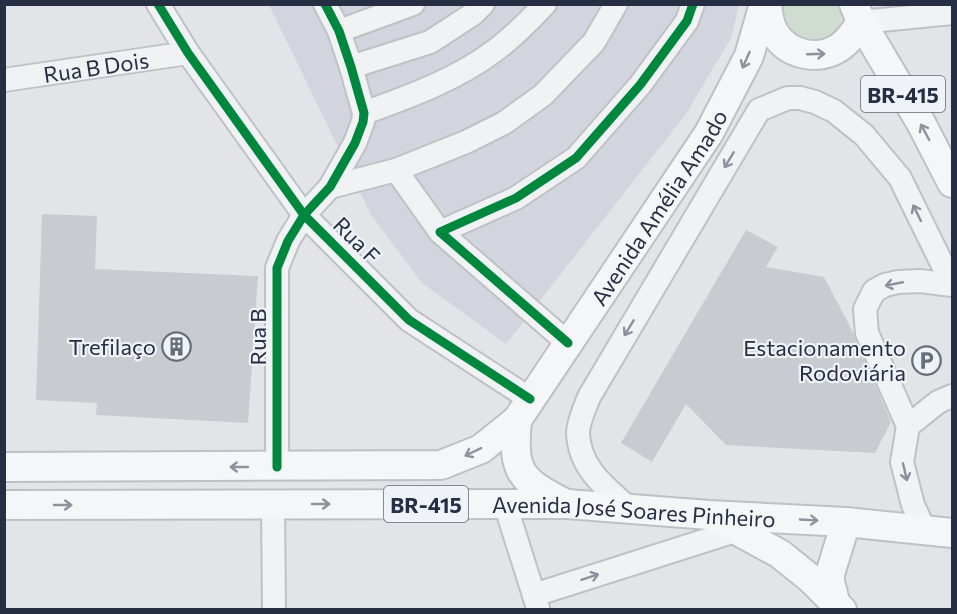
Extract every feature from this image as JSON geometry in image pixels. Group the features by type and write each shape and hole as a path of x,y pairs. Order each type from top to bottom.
{"main road":[{"path":"765,4 773,31 782,43 795,52 810,56 826,54 840,47 858,13"},
{"name":"Avenida Amélia Amado","path":"524,409 709,133 749,56 765,4"},
{"name":"BR-415","path":"858,13 921,123 952,183"},
{"path":"524,409 514,449 523,475 538,489 567,504"},
{"name":"BR-415","path":"4,467 441,465 481,449 524,409"},
{"name":"Avenida José Soares Pinheiro","path":"4,505 567,504 942,530"},
{"path":"709,515 780,554 811,579 833,608"},
{"path":"833,608 830,574 846,522"}],"street":[{"name":"Rua F","path":"158,4 188,53 304,215 410,320 524,409"},
{"path":"325,4 339,31 364,113 421,92 467,69 499,48 545,4"},
{"path":"339,31 413,4"},
{"path":"351,67 430,42 483,4"},
{"path":"330,187 396,170 466,142 504,123 543,95 594,42 616,4"},
{"path":"440,232 516,198 576,158 640,85 687,21 693,4"},
{"path":"858,13 952,13"},
{"name":"Rua B Dois","path":"4,80 188,53"},
{"path":"630,509 584,463 578,432 589,397 759,110 788,98 800,98 834,111 864,135 900,178 952,285"},
{"name":"Rua B","path":"277,467 277,268 288,241 304,215 330,187 361,130 364,113"},
{"path":"396,170 440,232 568,343"},
{"path":"942,530 913,505 902,462 908,426 867,333 865,309 874,291 885,285 920,281 952,285"},
{"path":"908,426 938,402 952,396"},
{"path":"273,504 274,609"},
{"path":"505,504 536,602"},
{"name":"Avenida José Soares Pinheiro","path":"536,602 735,531"}],"shaded area":[{"path":"777,4 842,4 842,16 835,34 825,42 789,38"},
{"path":"269,5 739,5 731,38 686,114 506,344 422,283 371,215"}],"building":[{"name":"Trefilaço","path":"42,214 97,216 95,269 258,276 248,423 96,415 97,403 36,400"},
{"path":"746,230 778,247 766,267 824,277 854,334 891,422 875,453 726,445 686,404 652,462 621,443"}],"cycle path":[{"path":"158,4 188,53 304,215 409,320 530,399"},
{"path":"277,467 277,268 288,241 304,215 330,187 355,143 364,113 339,31 325,4"},
{"path":"568,343 440,232 516,198 576,158 640,85 687,21 693,4"}],"place":[{"name":"Trefilaço","path":"177,346"},
{"name":"Estacionamento Rodoviária","path":"927,360"}]}
